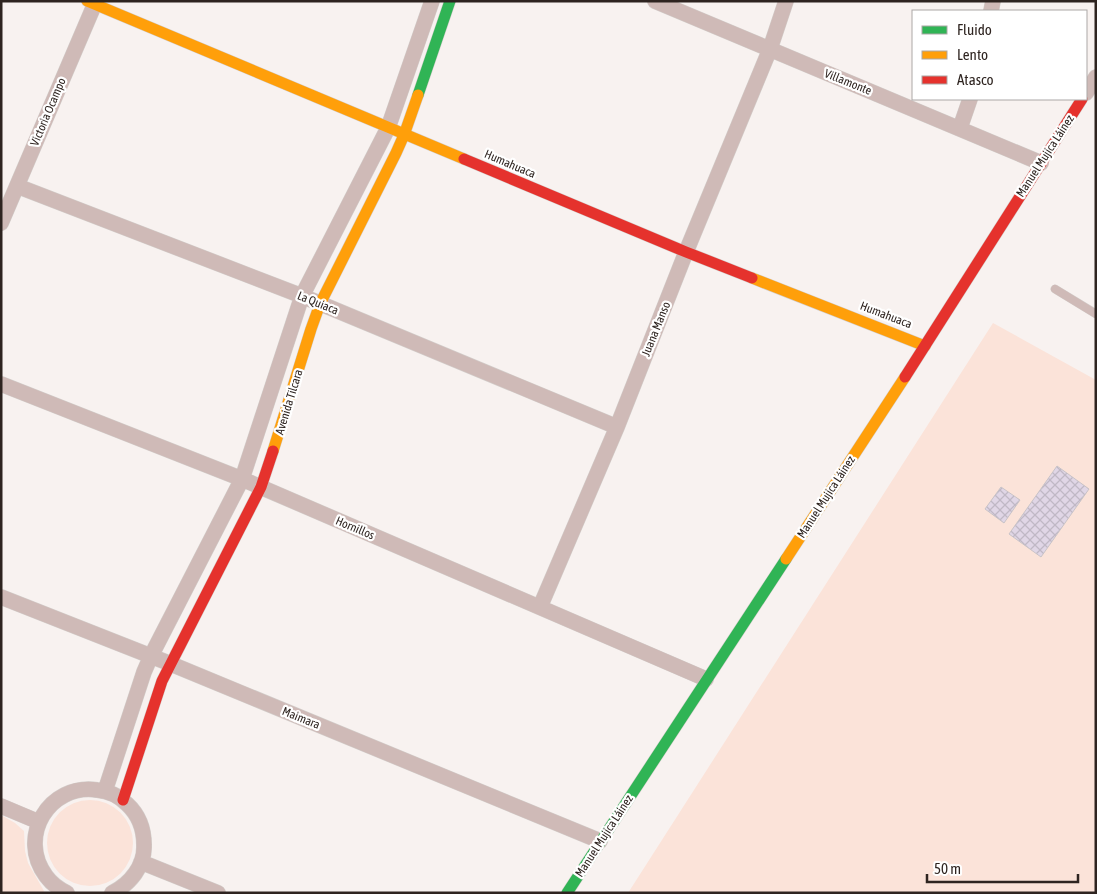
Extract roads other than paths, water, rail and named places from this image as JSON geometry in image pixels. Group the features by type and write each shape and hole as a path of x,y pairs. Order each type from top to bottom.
{"street":[{"name":"Avenida Tilcara","path":"105,791 144,672 242,479 302,296 388,128 432,1"},
{"name":"Avenida Tilcara","path":"123,800 162,681 261,487 320,304 404,135 450,1"},
{"name":"Villamonte","path":"655,1 1040,163"},
{"name":"Juana Manso","path":"540,607 617,427 686,252 770,49 786,1"},
{"name":"Humahuaca","path":"92,2 404,135 686,252 925,346"},
{"name":"Victoria Ocampo","path":"1,223 92,2"},
{"path":"1087,91 1096,77"},
{"path":"960,128 970,100"},
{"name":"Manuel Mujica Láinez","path":"567,893 925,346 1081,100"},
{"name":"La Quiaca","path":"16,186 302,296 617,427"},
{"name":"Hornillos","path":"1,384 242,479 706,679"},
{"name":"Maimara","path":"1,597 171,664 600,841"},
{"path":"60,891 47,878 39,865 35,851 35,836 39,822 47,808 59,798 73,791 89,788 114,794 123,800 133,810 140,822 144,835 141,862 136,872 129,882 112,893"},
{"path":"1,806 39,822"},
{"path":"141,862 218,893"}],"lane":[{"path":"1055,289 1096,314"}]}
